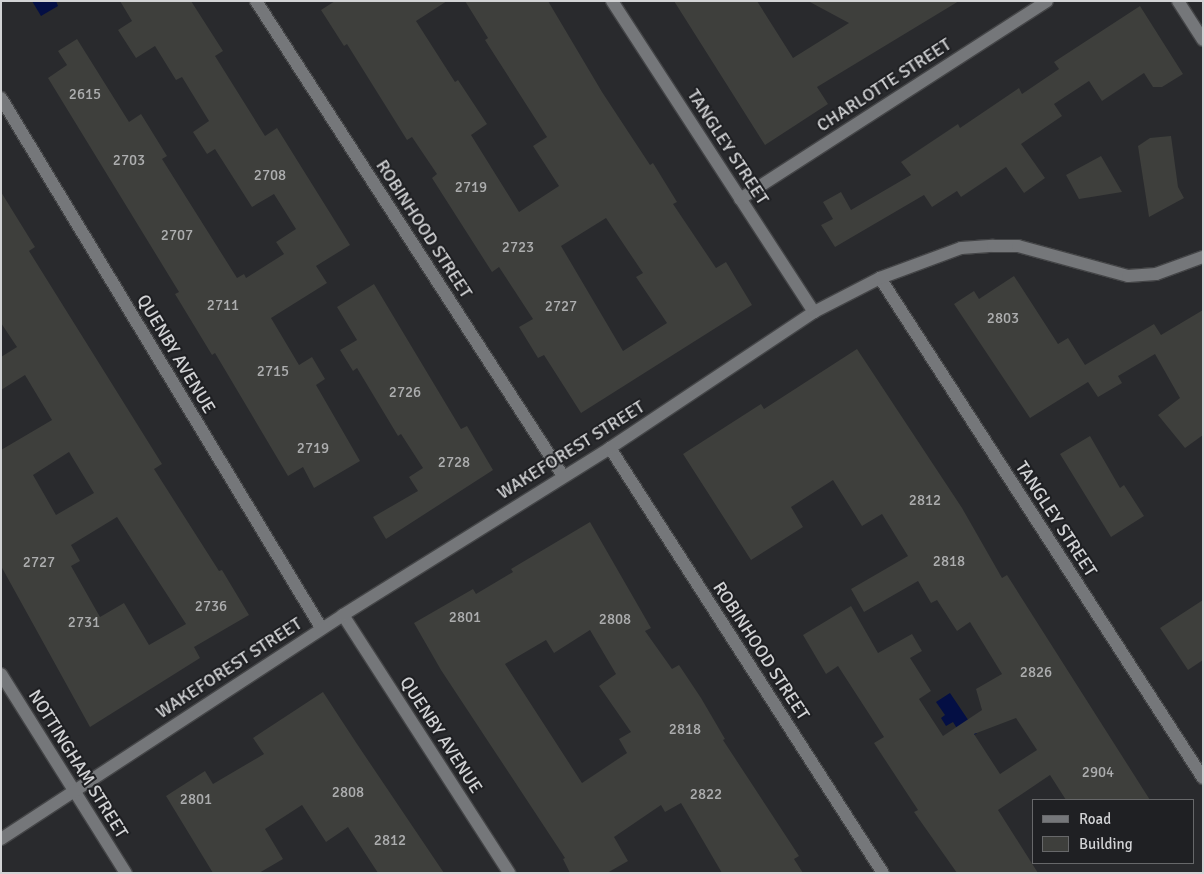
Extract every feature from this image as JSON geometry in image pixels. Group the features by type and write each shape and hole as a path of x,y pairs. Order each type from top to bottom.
{"street":[{"name":"ROBINHOOD STREET","path":"256,1 563,476"},
{"name":"TANGLEY STREET","path":"612,1 814,312"},
{"name":"CHARLOTTE STREET","path":"740,199 1046,1"},
{"path":"1178,1 1203,40"},
{"name":"QUENBY AVENUE","path":"1,98 322,629"},
{"name":"WAKEFOREST STREET","path":"1,839 343,615 610,448 814,312 880,278 962,248 1018,246 1128,276 1156,274 1203,257"},
{"name":"TANGLEY STREET","path":"880,278 1203,778"},
{"name":"ROBINHOOD STREET","path":"610,448 884,873"},
{"name":"QUENBY AVENUE","path":"343,615 509,873"},
{"name":"NOTTINGHAM STREET","path":"1,674 126,873"}],"shaded area":[{"path":"32,1 56,1 58,6 41,16"},
{"path":"950,693 977,733 965,741 953,722 946,726 941,718 945,715 936,702"}],"building":[{"path":"120,1 191,1 223,51 215,56 265,136 277,128 350,245 316,266 327,283 271,318 299,365 312,357 325,379 316,385 360,461 314,488 303,467 288,476 215,353 212,355 175,294 179,292 48,78 67,65 58,51 77,39 129,122 141,114 167,156 162,159 237,278 244,274 246,278 284,254 276,242 296,229 274,194 252,207 215,149 207,154 193,132 209,121 182,77 176,80 155,46 136,58 118,30 132,21"},
{"path":"335,1 447,1 416,21 455,82 458,80 487,124 471,135 519,212 559,186 533,146 547,137 485,40 488,38 465,1 548,1 602,92 650,165 653,163 677,202 673,204 716,268 726,262 752,305 581,413 544,355 538,358 519,327 533,319 499,267 492,272 432,178 437,174 412,137 407,140 347,44 344,46 321,10","holes":["606,218 643,273 636,277 667,323 623,351 561,246"]},
{"path":"674,1 757,1 793,58 849,23 808,1 959,1 817,87 828,104 765,145"},
{"path":"1140,6 1183,74 1162,87 1153,87 1144,73 1102,101 1089,81 1054,104 1062,116 1021,144 1045,178 1024,193 1006,167 961,197 957,191 932,207 924,195 835,247 821,225 833,219 823,202 841,192 851,210 911,175 901,162 958,124 960,128 1019,88 1022,94 1059,69 1054,62"},
{"path":"1171,136 1178,187 1184,198 1149,217 1138,146 1150,138"},
{"path":"1101,156 1122,192 1079,199 1066,175"},
{"path":"1,192 35,247 29,251 162,464 154,469 219,571 222,570 249,615 194,647 200,658 90,727 1,566 1,450 52,420 25,375 1,390 1,357 17,347 1,323","holes":["69,452 94,493 56,515 33,475","117,517 186,624 149,645 124,603 100,617 71,566 80,561 71,545"]},
{"path":"1014,276 1058,344 1068,338 1085,365 1154,324 1161,335 1203,310 1203,435 1185,448 1158,415 1180,398 1155,354 1118,376 1122,383 1098,397 1088,382 1030,418 954,304 974,291 979,299"},
{"path":"374,284 461,429 467,426 493,470 386,539 373,517 418,491 409,477 423,468 401,434 398,436 357,368 353,371 340,350 357,340 337,307"},
{"path":"857,349 962,508 1002,578 1007,575 1149,799 1065,799 1050,775 998,810 1038,873 957,873 914,812 918,810 874,743 884,737 838,666 826,674 803,635 851,606 878,653 912,634 922,651 910,658 931,691 919,699 943,736 982,710 976,689 1002,674 970,622 957,631 937,600 931,603 918,581 864,612 851,589 908,556 882,514 862,526 833,480 791,507 803,527 751,560 683,454 761,404 764,409","holes":["1016,718 1037,750 1000,774 974,734"]},
{"path":"1090,436 1120,488 1124,485 1144,516 1111,537 1060,454"},
{"path":"590,522 651,628 645,631 672,669 679,665 701,698 725,739 723,740 799,856 794,859 803,873 722,873 681,803 665,812 661,805 614,837 628,861 607,873 570,873 563,859 565,858 441,670 414,623 473,589 476,594 513,572 511,569","holes":["590,630 616,674 599,686 631,732 619,739 627,753 582,783 505,664 546,640 554,653"]},
{"path":"1203,600 1203,660 1188,670 1160,628"},
{"path":"323,692 444,873 378,873 348,827 326,842 302,805 265,829 283,859 259,873 213,873 166,796 205,771 213,784 264,754 253,738"}]}
